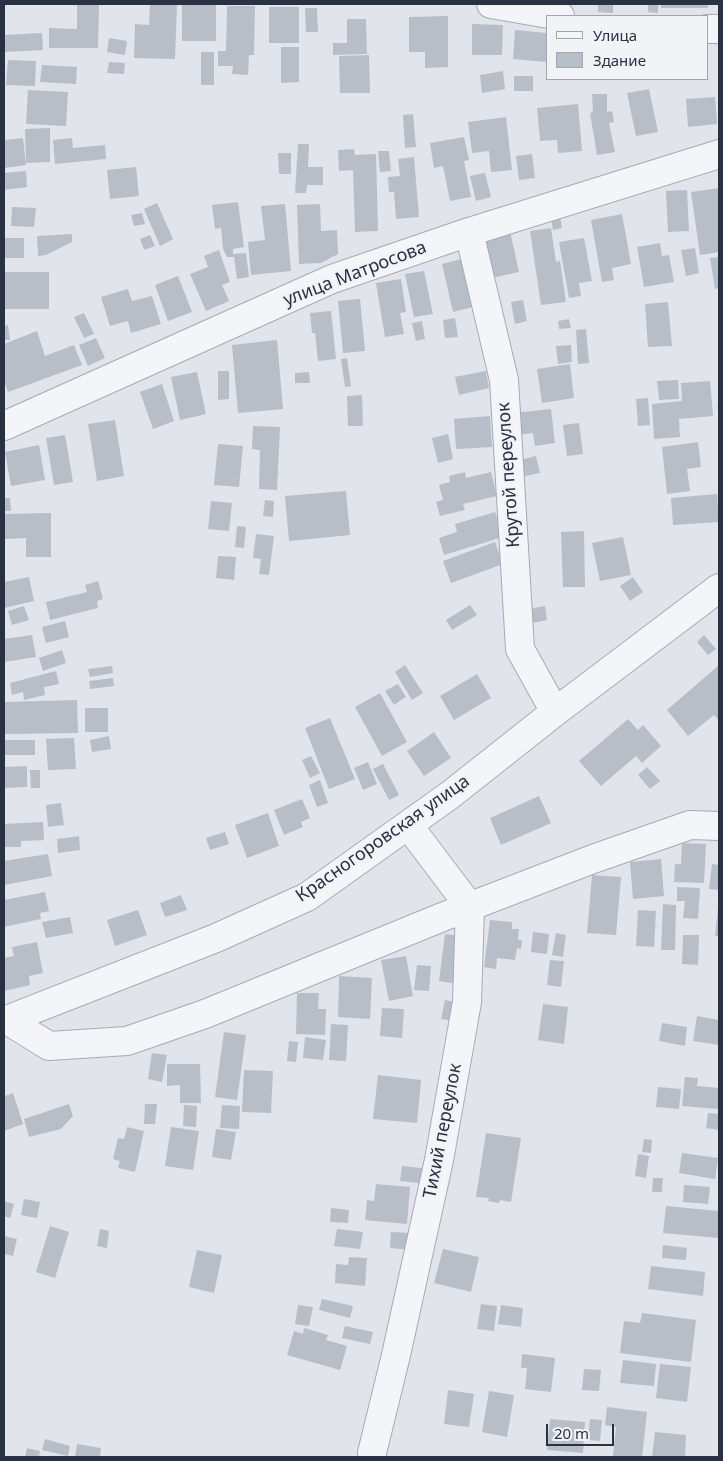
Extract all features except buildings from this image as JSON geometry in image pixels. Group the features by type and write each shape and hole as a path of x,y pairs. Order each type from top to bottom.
{"street":[{"path":"491,4 554,15"},
{"name":"улица Матросова","path":"4,426 332,279 469,232 719,154"},
{"name":"Крутой переулок","path":"469,232 504,380 520,649 555,712"},
{"name":"Красногоровская улица","path":"6,1021 216,938 307,897 450,795 555,712 719,588"},
{"path":"408,825 470,906"},
{"name":"Красногоровская улица","path":"6,1021 49,1046 127,1041 204,1014 470,906 593,859 690,825 719,826"},
{"name":"Тихий переулок","path":"373,1456 439,1160 467,1002 470,906"}]}
